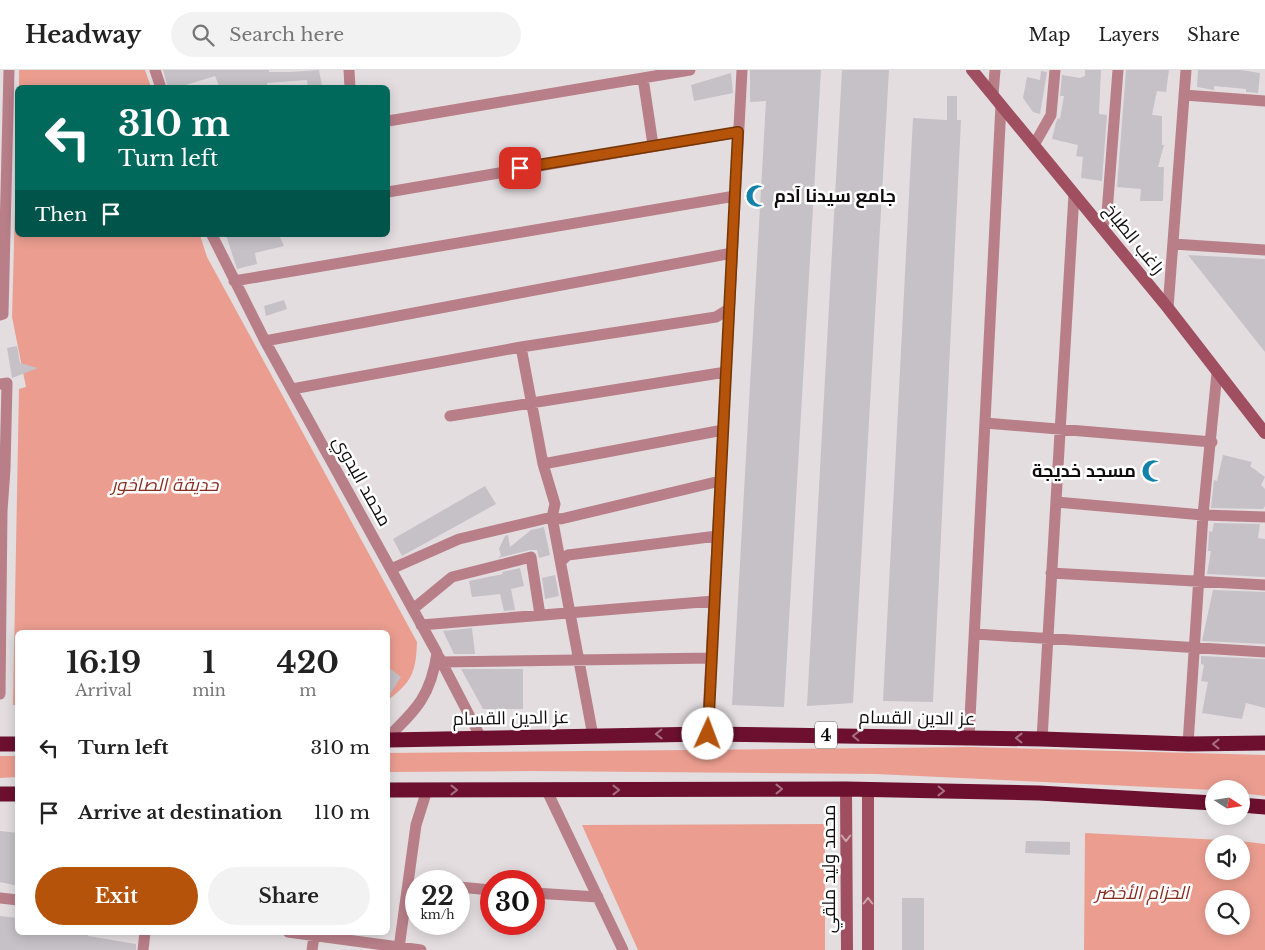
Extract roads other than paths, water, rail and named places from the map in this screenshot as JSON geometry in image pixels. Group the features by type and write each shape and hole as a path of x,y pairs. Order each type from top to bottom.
{"highway":[{"name":"عز الدين القسام","path":"390,738 708,734 1042,739 1188,744 1265,743"},
{"path":"0,744 15,744"},
{"path":"390,790 868,789 1039,793 1205,802"},
{"path":"0,794 15,794"},
{"path":"1250,806 1265,807"}],"main road":[{"name":"راغب الطباخ","path":"972,70 1168,308 1217,373 1259,419 1265,433"},
{"name":"محمد وليد ملقي","path":"846,789 846,950"},
{"path":"868,789 868,950"}],"street":[{"path":"0,315 3,314 3,221 9,70"},
{"path":"155,70 160,85"},
{"path":"349,70 350,85"},
{"path":"390,121 690,70"},
{"path":"708,734 742,70"},
{"path":"970,738 985,423 997,100 995,70"},
{"path":"1034,145 1051,115 1055,70"},
{"path":"1102,228 1107,213 1118,70"},
{"path":"1168,308 1186,70"},
{"path":"643,78 653,145"},
{"path":"1184,95 1265,101"},
{"path":"390,192 653,145 738,132"},
{"path":"1042,739 1074,194"},
{"path":"234,281 735,196"},
{"name":"محمد البدوي","path":"213,237 265,341 391,569 481,738"},
{"path":"1173,244 1265,250"},
{"path":"265,341 732,253"},
{"path":"292,389 521,347 716,317 729,309"},
{"path":"521,347 543,464 555,504 552,517 593,736"},
{"path":"450,416 726,372"},
{"path":"1188,744 1204,515 1217,373"},
{"path":"0,384 7,383 2,511 0,694"},
{"path":"985,423 1212,442"},
{"path":"543,464 723,430"},
{"path":"391,569 459,538 552,517 561,519 720,481"},
{"path":"1056,502 1204,515 1265,517"},
{"path":"561,561 568,555 717,536"},
{"path":"413,610 452,577 531,557 540,615"},
{"path":"1052,573 1265,585"},
{"path":"421,625 714,601"},
{"path":"975,634 1265,652"},
{"path":"390,736 418,707 434,675 439,658 579,660 711,658"},
{"path":"413,870 416,825 427,790"},
{"path":"548,791 623,950"},
{"path":"545,893 598,897"},
{"path":"0,898 15,900"},
{"path":"399,948 405,918"},
{"path":"143,950 145,935"},
{"path":"304,935 314,937 329,936 421,950"},
{"path":"312,950 314,937"}],"place":[{"name":"جامع سيدنا آدم","path":"757,196"},
{"name":"مسجد خديجة","path":"1153,471"}],"park label":[{"name":"حديقة الصاخور","path":"165,485"},
{"name":"الحزام الأخضر","path":"1142,893"}]}
